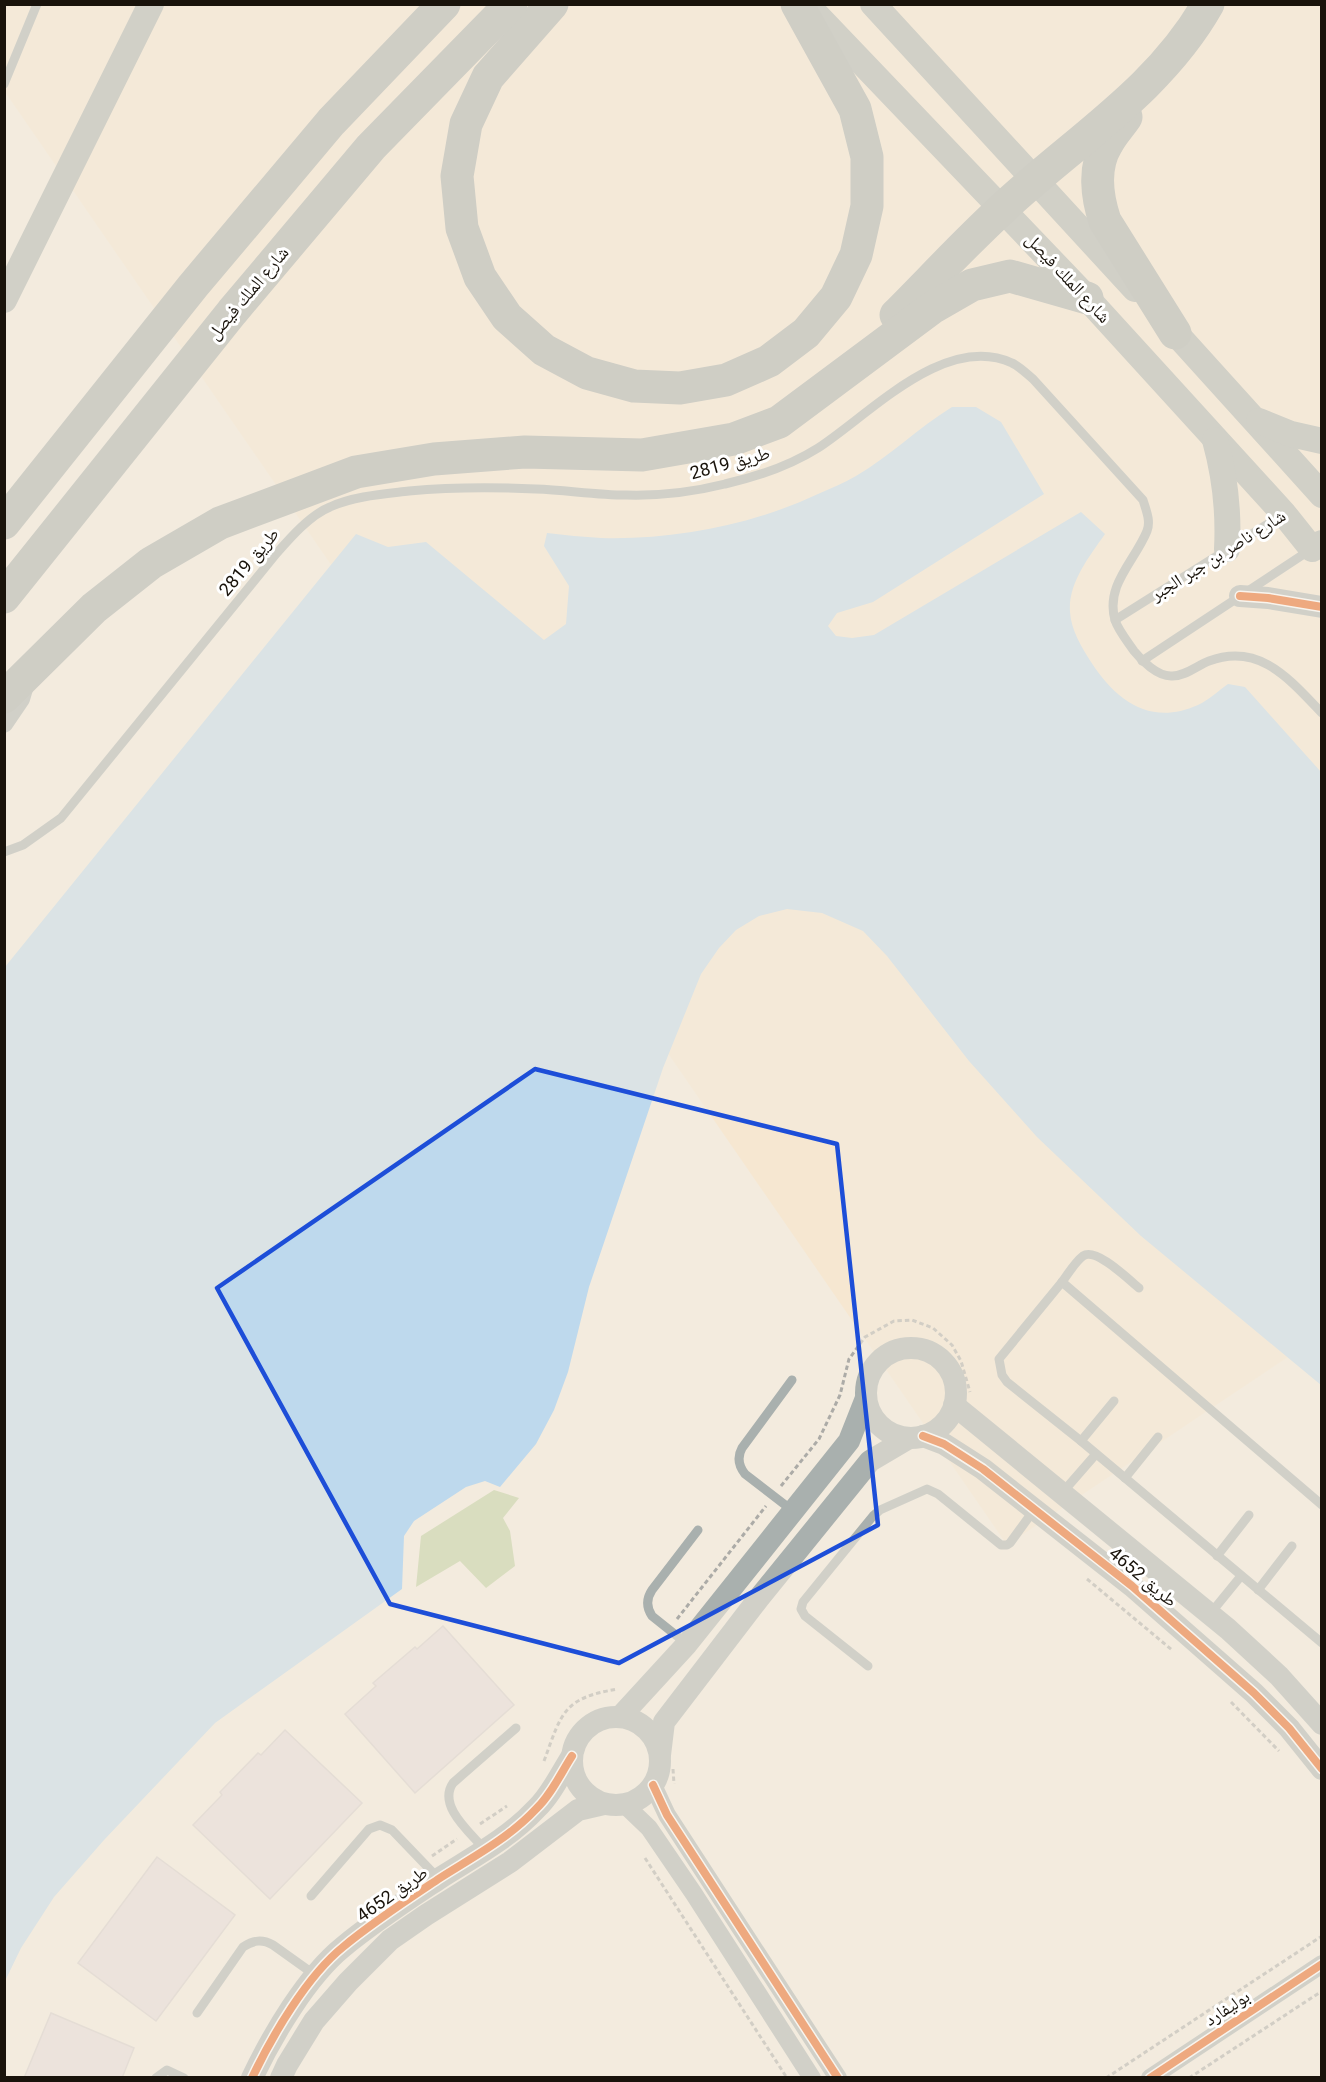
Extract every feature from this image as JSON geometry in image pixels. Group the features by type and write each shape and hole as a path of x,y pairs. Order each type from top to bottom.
{"highway":[{"path":"4,523 193,286 331,122 444,4"},
{"name":"شارع الملك فيصل","path":"4,597 232,312 371,147 511,4"},
{"path":"552,4 488,76 466,124 457,176 462,228 480,277 507,317 544,350 587,374 634,386 680,388 726,380 769,361 806,333 836,297 856,255 867,206 867,157 855,109 797,4"},
{"path":"1175,333 1105,221 1098,190 1098,175 1106,145 1190,32 1208,4"},
{"path":"823,389 1003,208 1119,111 1164,65"},
{"path":"4,697 94,608 151,563 220,523 356,472 434,459 525,452 642,455 734,439 779,422 932,308 972,285 1010,276 1087,298"}],"main road":[{"path":"4,300 151,4"},
{"name":"شارع الملك فيصل","path":"806,4 1003,208 1318,551"},
{"path":"873,4 1321,492"},
{"path":"1254,418 1291,434 1322,441"},
{"path":"1214,437 1225,481 1227,549"},
{"name":"شارع ناصر بن جبر الجبر","path":"1284,514 1321,492"}],"street":[{"path":"1240,596 1268,597 1322,607"},
{"path":"4,724 21,699 30,670"},
{"path":"620,1717 687,1644 849,1441 866,1398 868,1382 875,1366 886,1356 904,1349 920,1349 930,1352 943,1361 951,1371 956,1386 954,1405 948,1419 937,1430 916,1437 870,1461 759,1598 664,1722 667,1758 660,1771 667,1815 838,2078"},
{"path":"866,1398 872,1415 881,1427 893,1435 916,1437"},
{"name":"طريق 4652","path":"954,1405 1210,1614 1279,1676 1322,1724"},
{"name":"طريق 4652","path":"916,1437 944,1444 983,1469 1132,1586 1254,1693 1289,1728 1322,1769"},
{"path":"664,1787 636,1801 615,1804 590,1798 579,1786 573,1772 572,1756 583,1732 594,1723 606,1718 620,1717 634,1720 647,1729 667,1758"},
{"name":"طريق 4652","path":"252,2078 269,2042 315,1975 342,1948 439,1879 485,1850 538,1808 572,1756"},
{"path":"615,1804 649,1828 688,1884 812,2078"},
{"name":"طريق 4652","path":"281,2078 286,2065 314,2021 348,1982 390,1940 510,1863 578,1810 615,1804"},
{"name":"بوليفارد","path":"1150,2078 1322,1965"}],"lane":[{"path":"4,84 37,4"},
{"name":"طريق 2819","path":"4,852 23,845 61,818 276,554 297,530 328,507 366,497 451,488 536,489 627,495 675,494 726,484 774,469 817,449 897,389 929,370 960,358 986,356 1012,363 1033,379 1143,500 1148,515 1148,530 1124,568 1113,597 1115,620"},
{"name":"شارع ناصر بن جبر الجبر","path":"1115,620 1284,514"},
{"path":"1142,661 1240,596 1318,551"},
{"path":"1115,620 1142,661 1160,673 1171,676 1180,674 1210,660 1230,656 1253,657 1272,665 1322,712"},
{"path":"1139,1288 1099,1257 1091,1254 1083,1256 999,1359 999,1367 1007,1382 1082,1441 1322,1643"},
{"path":"1062,1282 1322,1505"},
{"path":"792,1380 738,1456 745,1474 793,1511"},
{"path":"1082,1441 1114,1401"},
{"path":"1125,1478 1158,1437"},
{"path":"1062,1493 1096,1454"},
{"path":"868,1666 805,1616 801,1608 803,1602 873,1516 880,1510 927,1489 938,1494 1001,1545 1006,1545 1010,1543 1034,1510"},
{"path":"1217,1556 1249,1515"},
{"path":"687,1644 652,1616 647,1600 652,1590 698,1530"},
{"path":"1258,1590 1292,1546"},
{"path":"1210,1614 1241,1576"},
{"path":"485,1850 450,1807 448,1795 453,1784 516,1728"},
{"path":"311,1896 369,1829 380,1825 392,1830 439,1879"},
{"path":"197,2013 243,1947 250,1942 266,1941 315,1975"},
{"path":"156,2078 166,2070 184,2078"}],"path":[{"path":"1083,1576 1178,1655"},
{"path":"542,1765 557,1725 570,1705 591,1694 620,1689"},
{"path":"1229,1700 1280,1751"},
{"path":"664,1787 667,1758"},
{"path":"641,1851 788,2078"},
{"path":"1106,2078 1322,1936"},
{"path":"1189,2078 1322,1991"}],"highlighted area":[{"path":"535,1069 837,1144 878,1525 619,1663 390,1604 217,1288"}],"shaded area":[{"path":"4,5 1321,5 1321,1335 1007,1545 5,92"}],"green space":[{"path":"494,1490 519,1498 503,1518 510,1531 515,1566 486,1588 460,1561 416,1587 421,1536"}],"water":[{"path":"952,407 976,407 1001,422 1044,494 873,602 837,613 828,626 836,636 852,638 874,635 1081,512 1105,534 1086,561 1072,591 1071,619 1084,651 1112,689 1137,706 1165,713 1181,711 1198,705 1228,684 1245,687 1321,772 1321,1385 1141,1236 1037,1137 969,1061 887,956 863,931 822,913 787,909 759,916 736,930 719,948 701,974 663,1068 589,1287 568,1372 554,1410 536,1444 500,1487 485,1481 466,1487 414,1521 404,1536 402,1589 215,1723 104,1840 54,1897 21,1948 5,1981 5,967 356,534 388,547 426,542 544,640 566,624 569,586 544,546 547,533 601,538 657,536 713,528 767,514 793,505 856,476"}],"building":[{"path":"443,1626 514,1705 415,1793 345,1714 376,1686 373,1683"},
{"path":"285,1730 362,1803 270,1899 193,1825 222,1795 220,1792 258,1753 261,1755"},
{"path":"157,1857 235,1915 156,2021 78,1963"},
{"path":"51,2013 134,2048 122,2078 24,2078"}],"cycle path":[{"path":"1240,596 1322,607"},
{"path":"923,1436 944,1444 983,1469 1132,1586 1254,1693 1289,1728 1322,1769"},
{"path":"252,2078 292,2008 316,1974 330,1959 390,1911 514,1829 546,1797 572,1756"},
{"path":"653,1785 667,1815 838,2078"},
{"path":"1150,2078 1322,1964"}]}
